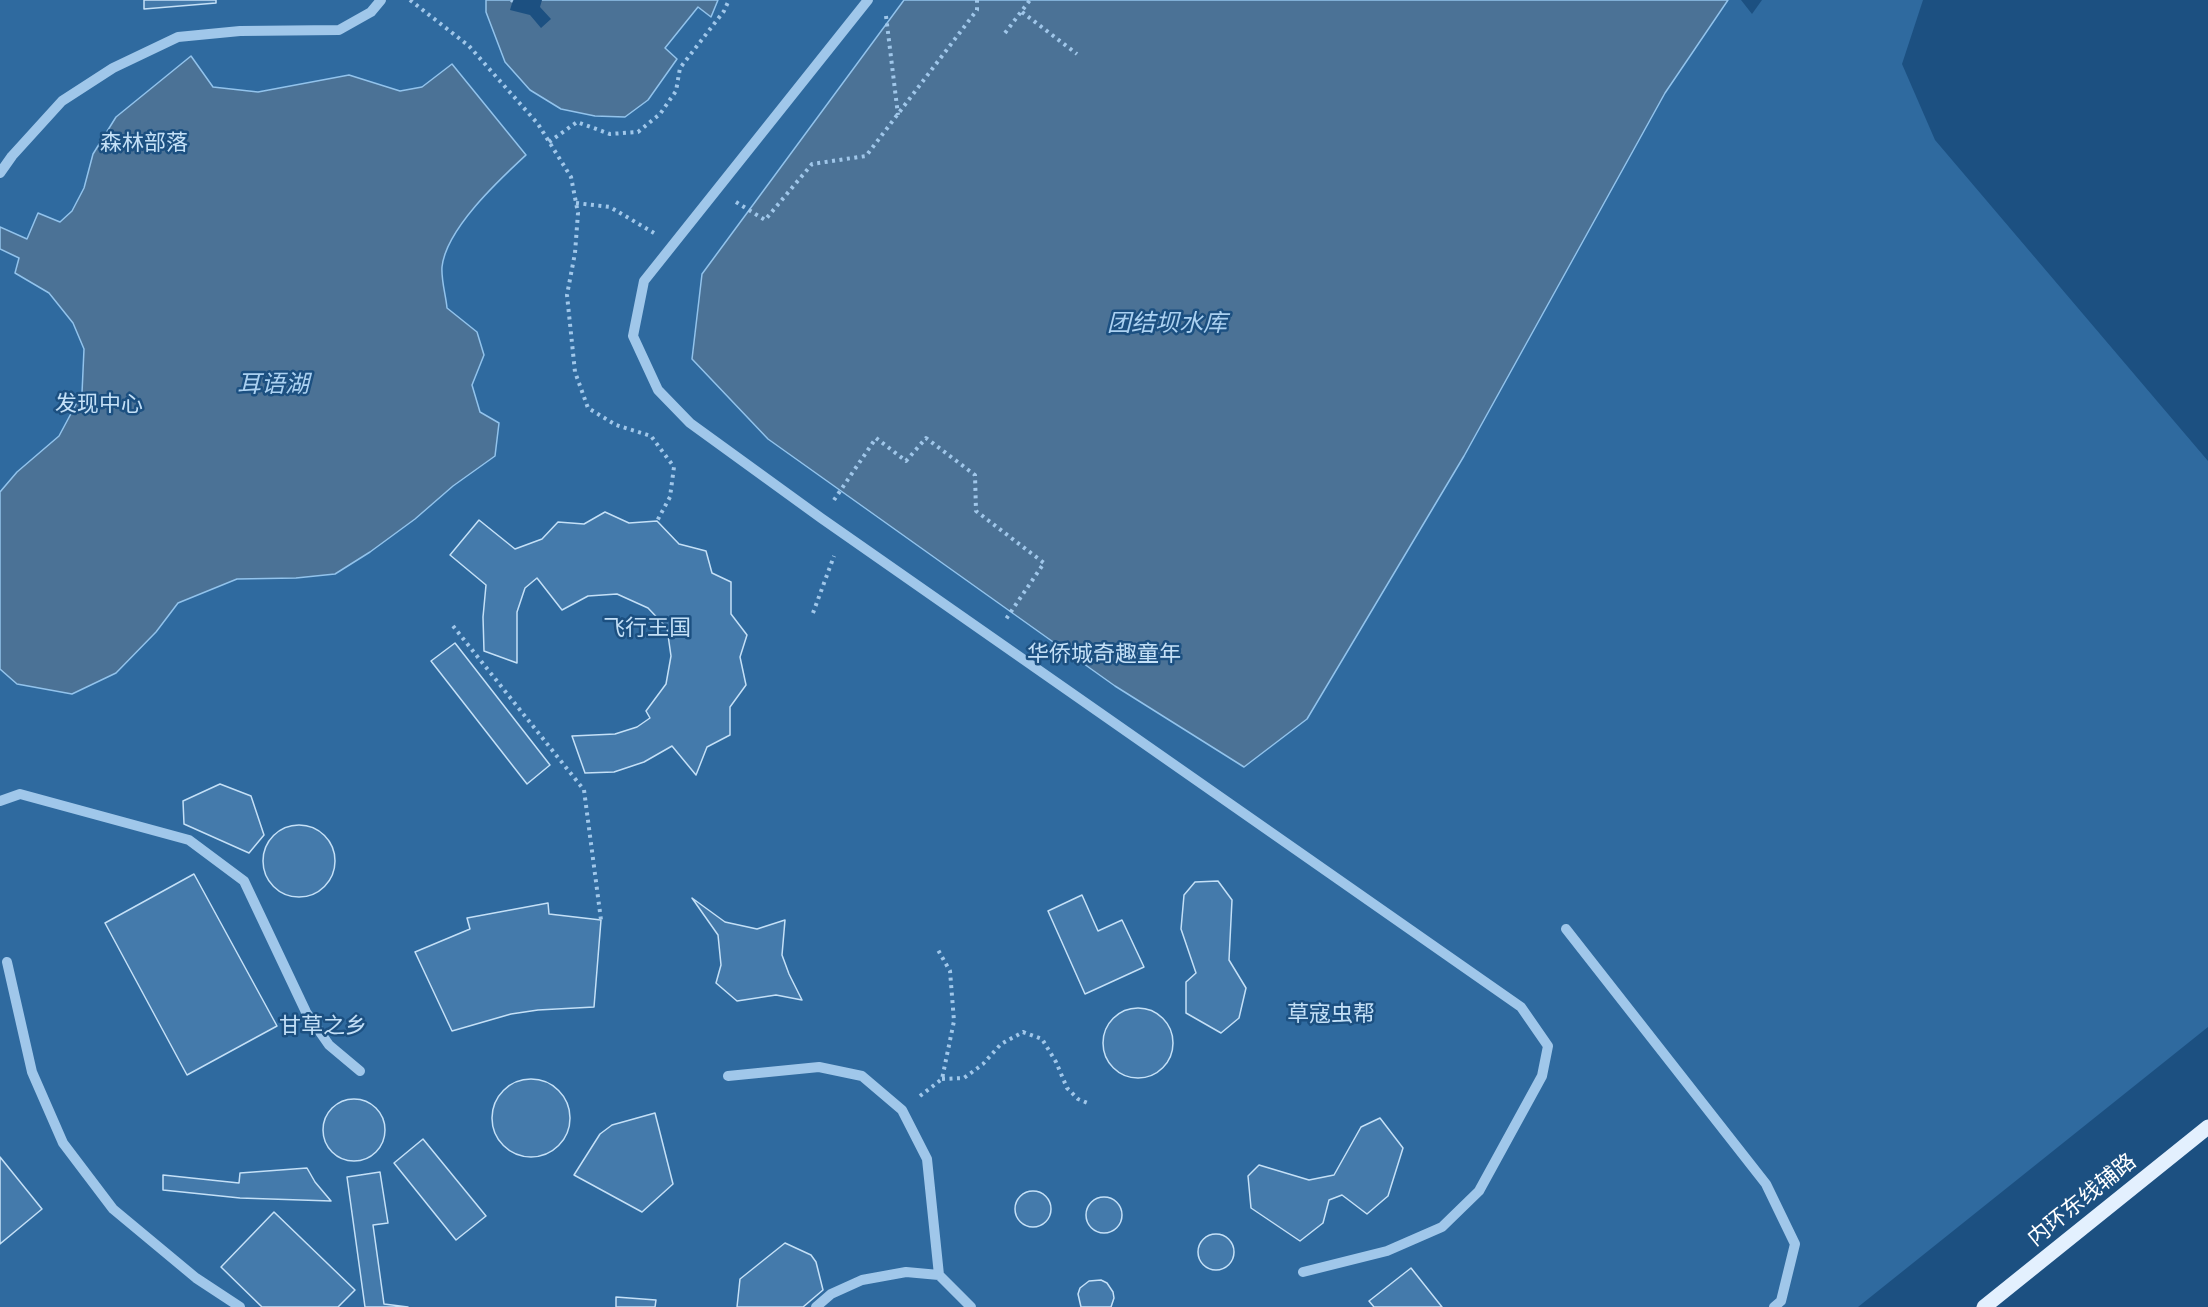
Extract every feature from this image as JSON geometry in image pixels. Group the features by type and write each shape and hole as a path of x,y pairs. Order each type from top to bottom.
{"main road":[{"name":"内环东线辅路","path":"1984,1307 2208,1127"}],"street":[{"path":"0,173 12,156 62,101 113,68 178,37 240,31 339,30 370,12 381,0"},
{"path":"868,0 644,281 633,336 658,390 690,423 821,518 1521,1007 1548,1046 1542,1076 1479,1191 1442,1227 1387,1251 1303,1272"},
{"path":"0,801 20,794 189,840 244,881 291,985 306,1012 329,1045 360,1071"},
{"path":"1566,928 1766,1184 1795,1244 1781,1301 1774,1307"},
{"path":"7,962 32,1072 63,1143 113,1209 196,1278 240,1307"},
{"path":"728,1076 819,1067 862,1076 902,1110 927,1159 939,1275 971,1307"},
{"path":"816,1307 831,1294 862,1280 906,1272 939,1275"}],"path":[{"path":"410,0 470,46 538,124 571,177 578,213 575,253 567,295 575,372 588,408 616,424 651,436 674,467 670,497 657,521"},
{"path":"549,142 576,122 610,134 638,132 660,114 676,91 680,68 724,11 729,0"},
{"path":"717,190 765,220 812,164 866,156 977,10 977,0"},
{"path":"1005,33 1030,0"},
{"path":"886,12 898,115"},
{"path":"1022,12 1077,54"},
{"path":"576,203 610,207 649,229 671,248"},
{"path":"821,518 876,438 906,461 926,438 975,475 976,511 1044,563 993,638"},
{"path":"813,613 842,532"},
{"path":"453,626 584,790 601,920"},
{"path":"938,950 950,971 954,1021 942,1079"},
{"path":"902,1110 942,1079 964,1078 983,1064 1000,1044 1023,1032 1042,1039 1056,1062 1067,1088 1078,1099 1090,1104"}],"green space":[{"name":"华侨城奇趣童年","path":"0,0 1741,0 1752,14 1762,0 1923,0 1902,64 1935,140 2208,461 2208,1027 1858,1307 0,1307"}],"water":[{"path":"486,0 718,0 711,17 698,7 665,48 677,59 648,100 625,117 595,116 561,109 530,90 505,62 486,12"},
{"name":"团结坝水库","path":"904,0 1728,0 1665,93 1464,456 1307,719 1244,767 1115,686 768,439 692,359 702,274"},
{"name":"耳语湖","path":"191,56 213,87 258,92 349,75 400,91 422,87 452,64 526,155 489,191 463,221 446,252 442,267 447,308 477,332 484,355 472,385 480,412 499,423 495,456 453,486 415,519 335,574 296,578 237,579 178,603 156,632 116,673 72,694 17,684 0,669 0,492 17,472 59,436 82,393 84,349 73,323 49,293 15,273 19,258 0,249 0,227 27,239 38,213 60,222 72,211 84,188 93,154 116,117"}],"pier":[{"path":"513,0 542,0 540,7 551,19 541,28 530,15 510,10"}],"building":[{"path":"144,0 216,0 216,3 144,9"},
{"path":"605,512 629,523 657,521 679,544 706,551 712,573 731,582 731,614 747,635 740,657 746,685 730,707 730,735 707,747 696,775 672,746 644,762 614,772 585,773 572,736 615,734 637,727 650,718 646,711 666,684 671,656 667,628 648,608 617,594 588,596 562,610 537,578 525,588 517,612 517,663 484,651 483,617 486,585 450,555 479,520 515,549 542,539 558,522 584,524"},
{"path":"455,643 550,765 527,784 431,661"},
{"path":"220,784 251,796 264,835 249,853 184,824 183,801"},
{"path":"306,825 325,835 333,847 335,861 333,875 325,887 313,895 292,897 273,887 265,875 263,854 273,835 285,827"},
{"path":"194,874 277,1026 187,1075 105,923"},
{"path":"1218,881 1232,900 1229,960 1246,988 1239,1018 1221,1033 1186,1013 1186,982 1196,973 1181,929 1184,895 1195,882"},
{"path":"1082,895 1098,931 1122,920 1144,967 1085,994 1048,911"},
{"path":"692,898 725,922 757,929 785,920 782,955 802,1000 776,995 737,1001 716,983 721,965 718,935"},
{"path":"548,903 549,914 601,920 594,1007 511,1014 452,1031 415,952 470,929 467,918"},
{"path":"1138,1008 1151,1011 1163,1018 1170,1030 1173,1043 1170,1056 1163,1068 1151,1075 1138,1078 1125,1075 1113,1068 1106,1056 1103,1043 1106,1030 1113,1018 1125,1011"},
{"path":"531,1079 546,1082 559,1090 567,1103 570,1118 567,1133 559,1146 546,1154 531,1157 516,1154 503,1146 495,1133 492,1118 495,1103 503,1090 516,1082"},
{"path":"348,1099 360,1099 376,1108 383,1118 385,1130 383,1142 376,1152 360,1161 348,1161 337,1156 328,1147 323,1136 323,1124 328,1113 337,1104"},
{"path":"655,1113 673,1184 642,1212 574,1175 600,1134 612,1125"},
{"path":"1380,1118 1403,1148 1388,1196 1367,1214 1342,1195 1329,1200 1323,1223 1300,1241 1251,1208 1248,1176 1259,1165 1309,1180 1334,1175 1361,1127"},
{"path":"423,1139 486,1216 456,1240 394,1163"},
{"path":"0,1157 42,1209 0,1244"},
{"path":"307,1168 331,1201 240,1198 163,1190 163,1175 239,1183 240,1173"},
{"path":"380,1172 388,1223 373,1225 384,1304 408,1307 365,1307 347,1177"},
{"path":"1033,1191 1046,1196 1051,1209 1046,1222 1033,1227 1020,1222 1015,1209 1020,1196"},
{"path":"1104,1197 1117,1202 1122,1215 1117,1228 1104,1233 1091,1228 1086,1215 1091,1202"},
{"path":"274,1212 355,1290 338,1307 262,1307 221,1267"},
{"path":"1216,1234 1229,1239 1234,1252 1229,1265 1216,1270 1203,1265 1198,1252 1203,1239"},
{"path":"785,1243 811,1255 816,1262 823,1290 803,1307 737,1307 740,1279"},
{"path":"1411,1268 1442,1307 1374,1307 1369,1301"},
{"path":"1101,1280 1107,1283 1113,1292 1111,1307 1081,1307 1078,1294 1080,1288 1089,1281"},
{"path":"616,1297 656,1300 655,1307 616,1307"}],"park label":[{"name":"森林部落","path":"144,143"},
{"name":"发现中心","path":"99,404"},
{"name":"飞行王国","path":"647,628"},
{"name":"草寇虫帮","path":"1331,1014"},
{"name":"甘草之乡","path":"323,1026"}]}
